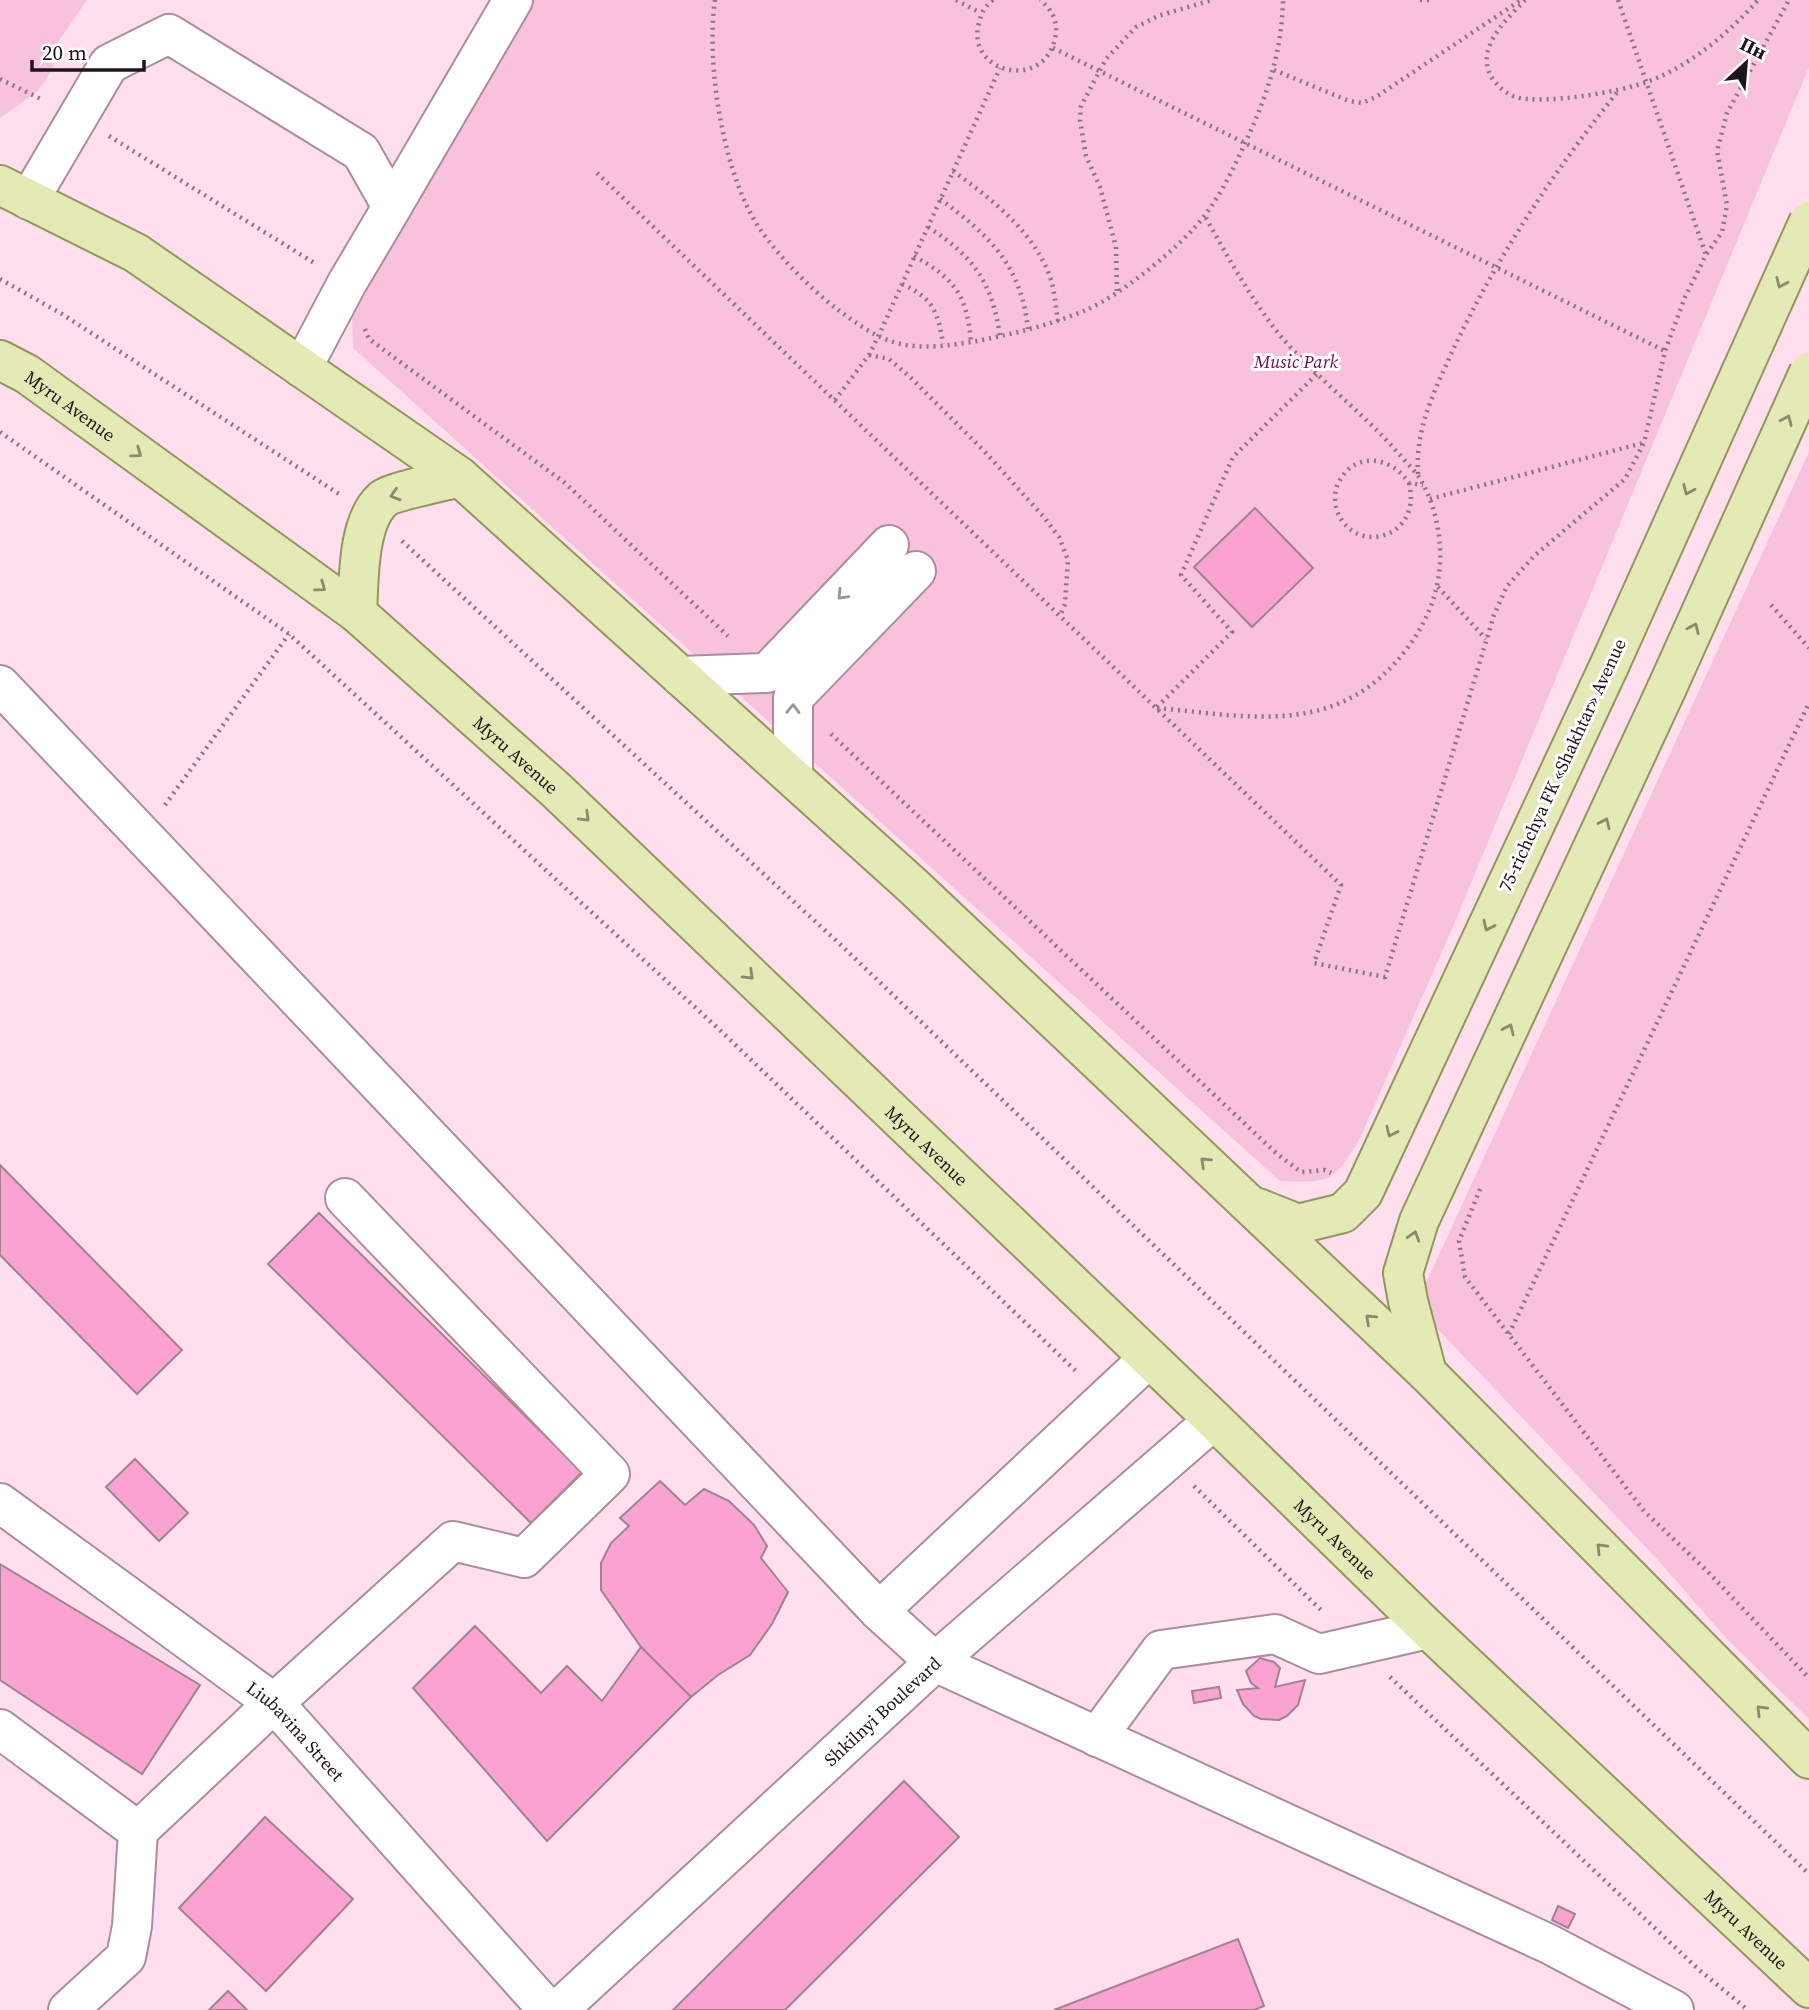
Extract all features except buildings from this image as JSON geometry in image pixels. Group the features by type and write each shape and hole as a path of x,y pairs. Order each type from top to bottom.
{"main road":[{"path":"15,193 136,253 460,477 914,887 1427,1373 1809,1759"},
{"name":"75-richchya FK «Shakhtar» Avenue","path":"1250,1205 1298,1224 1343,1213 1363,1193 1610,664 1809,220"},
{"name":"Myru Avenue","path":"0,360 27,373 357,613 556,790 1214,1420 1428,1629 1809,1988"},
{"path":"1427,1373 1403,1273 1419,1221 1666,690 1809,372"},
{"path":"357,613 361,550 371,516 384,498 460,477"}],"street":[{"path":"302,368 347,283 513,0"},
{"path":"15,193 109,64 169,34 361,152 392,207"},
{"path":"680,676 767,673 889,545"},
{"path":"793,777 793,698 916,571"},
{"path":"0,685 878,1611 935,1662 1549,1944 1674,2010"},
{"path":"68,2010 126,1957 132,1926 138,1831 453,1541 524,1558 610,1474 345,1198"},
{"path":"878,1611 1149,1358"},
{"name":"Shkilnyi Boulevard","path":"558,2010 935,1662 1214,1420"},
{"name":"Liubavina Street","path":"0,1503 274,1703 548,2010"},
{"path":"1097,1737 1161,1650 1275,1634 1319,1654 1428,1629"},
{"path":"0,1729 138,1831"}],"path":[{"path":"715,0 712,18 714,64 720,112 732,173 752,217 789,265 818,295 878,337 902,345 971,342 1058,321 1089,309 1151,268 1205,216 1228,178 1265,101 1274,71 1283,0"},
{"path":"956,0 981,12"},
{"path":"993,0 981,12 977,30 979,45 987,59 1000,68 1015,71 1030,69 1043,62 1054,48 1057,32 1055,18 1040,0"},
{"path":"1117,291 1116,247 1100,187 1086,156 1080,120 1081,106 1106,59 1136,27 1158,16 1212,0"},
{"path":"1420,0 1429,0"},
{"path":"1274,71 1349,101 1362,103 1376,97 1523,0"},
{"path":"1523,0 1489,45 1486,59 1489,73 1501,89 1514,96 1532,99 1619,90 1647,82 1673,70 1695,55 1743,17 1758,0"},
{"path":"1618,0 1706,256"},
{"path":"597,173 1341,885 1314,963 1385,977 1486,639 1507,586 1534,556 1625,479 1644,443 1665,351 1685,297 1722,232 1727,205 1717,151 1727,113 1789,0"},
{"path":"1054,48 1665,351"},
{"path":"835,400 869,355 878,337 1000,68"},
{"path":"1418,475 1416,450 1430,403 1461,333 1521,225 1567,158 1619,90"},
{"path":"953,171 1000,208 1031,244 1045,265 1052,283 1058,321"},
{"path":"940,199 983,233 1008,264 1023,299 1028,330"},
{"path":"1157,708 1276,717 1320,711 1340,703 1380,677 1399,659 1420,631 1437,586 1441,563 1439,533 1430,499 1418,475 1279,334 1205,216"},
{"path":"928,227 949,241 978,272 996,307 1000,336"},
{"path":"914,256 940,272 957,289 969,318 971,342"},
{"path":"0,279 62,314 371,516 415,552 843,947 1809,1874"},
{"path":"902,284 919,292 931,304 939,320 943,344"},
{"path":"869,355 889,359 909,376 1044,516 1059,537 1068,560 1065,604 1060,616"},
{"path":"1157,708 1233,632 1181,575 1233,457 1318,373"},
{"path":"0,432 289,634 723,1033 1105,1399"},
{"path":"1430,499 1644,443"},
{"path":"1370,460 1393,465 1403,473 1409,483 1412,495 1407,519 1387,535 1361,535 1340,519 1335,507 1335,493 1339,481 1358,463 1370,460"},
{"path":"1409,483 1423,485"},
{"path":"1437,586 1486,639"},
{"path":"1771,605 1809,649"},
{"path":"144,834 289,634"},
{"path":"1509,1334 1809,703"},
{"path":"1481,1187 1459,1241 1465,1277 1644,1511 1708,1572 1809,1678"},
{"path":"1168,1460 1357,1645 1698,1969 1748,2010"}],"green space":[{"path":"0,0 87,0 49,55 54,67 38,91 0,118"},
{"name":"Music Park","path":"527,0 1809,0 1809,67 1452,929 1360,1138 1344,1164 1329,1177 1310,1181 1280,1181 353,348 352,318"},
{"path":"1809,452 1809,1719 1728,1640 1656,1558 1430,1321 1425,1285"}]}
